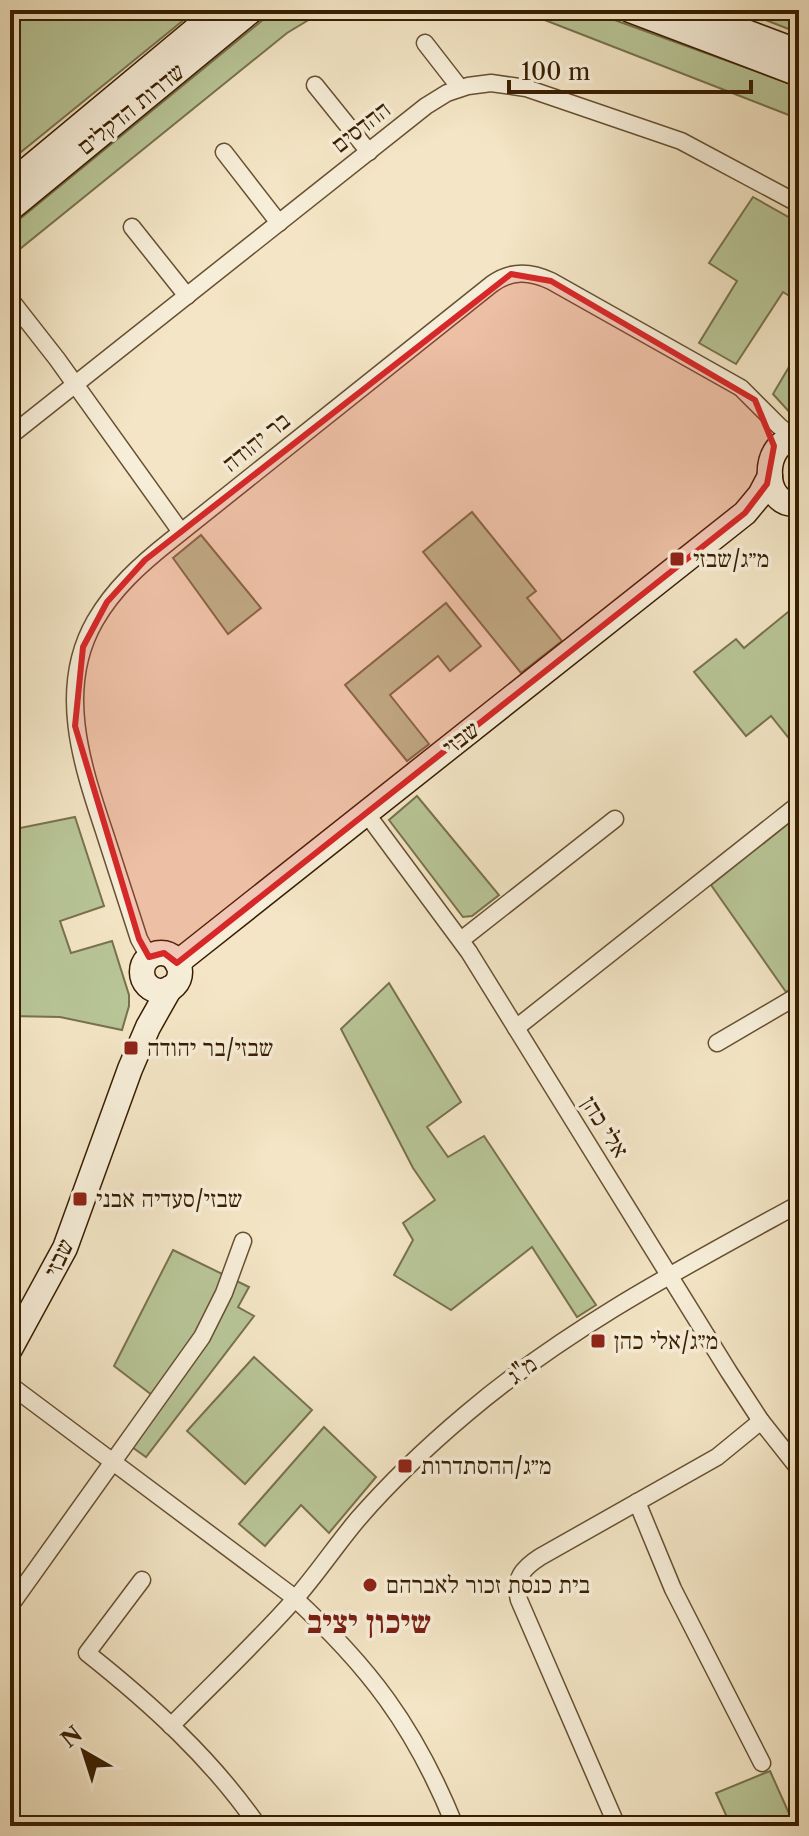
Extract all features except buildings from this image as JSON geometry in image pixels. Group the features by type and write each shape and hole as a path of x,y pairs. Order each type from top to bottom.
{"street":[{"name":"שדרות הדקלים","path":"10,209 252,10"},
{"path":"630,10 799,74"},
{"path":"688,10 799,52"},
{"name":"שדרות הדקלים","path":"10,184 217,11"},
{"path":"425,43 460,88"},
{"name":"ההדסים","path":"10,436 437,99 460,88 491,83 526,88 655,131 708,153 799,204"},
{"path":"315,85 369,152"},
{"path":"224,152 279,223"},
{"path":"132,227 187,296"},
{"name":"בר יהודה","path":"147,969 89,788 78,744 74,697 83,647 107,602 145,560 492,284 511,274 529,273 551,281 741,388 779,426 798,439"},
{"path":"10,299 181,532"},
{"path":"761,406 772,432 771,466 775,494 795,504"},
{"path":"771,466 784,442 798,439"},
{"name":"שבזי","path":"177,963 745,513 760,495 771,466"},
{"name":"שבזי","path":"745,513 765,506 795,504"},
{"path":"516,1028 799,804"},
{"name":"אלי כהן","path":"366,813 461,940 761,1421 799,1469"},
{"path":"461,940 615,819"},
{"path":"166,954 177,963 179,977 170,988 156,990 147,969 166,954"},
{"name":"שבזי","path":"147,969 150,998 148,1027"},
{"name":"שבזי","path":"10,1349 65,1248 124,1084 148,1027 170,988"},
{"path":"717,1043 799,995"},
{"name":"מ\"ג","path":"171,1726 295,1599 372,1504 466,1414 555,1346 669,1276 799,1204"},
{"path":"10,1606 209,1324 243,1241"},
{"path":"10,1385 295,1599 349,1650 385,1694 428,1766 455,1826"},
{"path":"617,1826 516,1588 521,1574 531,1563 721,1454 761,1421"},
{"path":"637,1502 673,1589 762,1763"},
{"path":"142,1580 87,1653 171,1726 215,1772 258,1826"}],"highlighted area":[{"path":"511,274 551,281 755,400 774,446 767,484 745,513 177,963 164,953 149,957 139,939 75,726 83,647 107,602 145,560"}],"green space":[{"path":"10,10 196,10 10,161"},
{"path":"275,10 325,10 287,33 10,257 10,227"},
{"path":"519,10 587,10 799,87 799,119"},
{"path":"740,10 799,10 799,33"},
{"path":"753,197 799,223 799,302 783,292 736,364 699,343 737,281 709,263"},
{"path":"799,350 799,418 792,415 773,394"},
{"path":"472,512 536,591 527,598 562,641 521,673 423,552"},
{"path":"201,535 261,608 228,634 173,558"},
{"path":"446,603 481,646 450,671 438,656 390,695 429,744 407,761 345,685"},
{"path":"799,603 799,751 771,716 746,736 694,672 736,639 744,648"},
{"path":"417,796 499,895 472,916 463,917 389,820"},
{"path":"799,815 799,984 786,992 711,885"},
{"path":"75,817 104,906 60,921 71,953 112,941 129,995 122,1030 60,1017 10,1016 10,830"},
{"path":"389,983 461,1102 427,1127 448,1157 484,1136 596,1305 577,1317 532,1247 451,1310 394,1275 413,1240 403,1223 435,1200 413,1168 341,1029"},
{"path":"173,1250 249,1287 238,1307 254,1316 146,1457 132,1447 161,1402 114,1366"},
{"path":"254,1357 312,1410 245,1484 187,1431"},
{"path":"324,1427 376,1477 329,1533 301,1505 265,1546 239,1524"},
{"path":"770,1771 792,1820 799,1817 799,1826 731,1826 716,1793"}],"place":[{"name":"מ״ג/שבזי","path":"677,559"},
{"name":"שבזי/בר יהודה","path":"131,1048"},
{"name":"שבזי/סעדיה אבני","path":"80,1199"},
{"name":"מ״ג/אלי כהן","path":"598,1341"},
{"name":"מ״ג/ההסתדרות","path":"405,1466"},
{"name":"בית כנסת זכור לאברהם","path":"370,1585"}],"district":[{"name":"שיכון יציב","path":"369,1622"}]}
